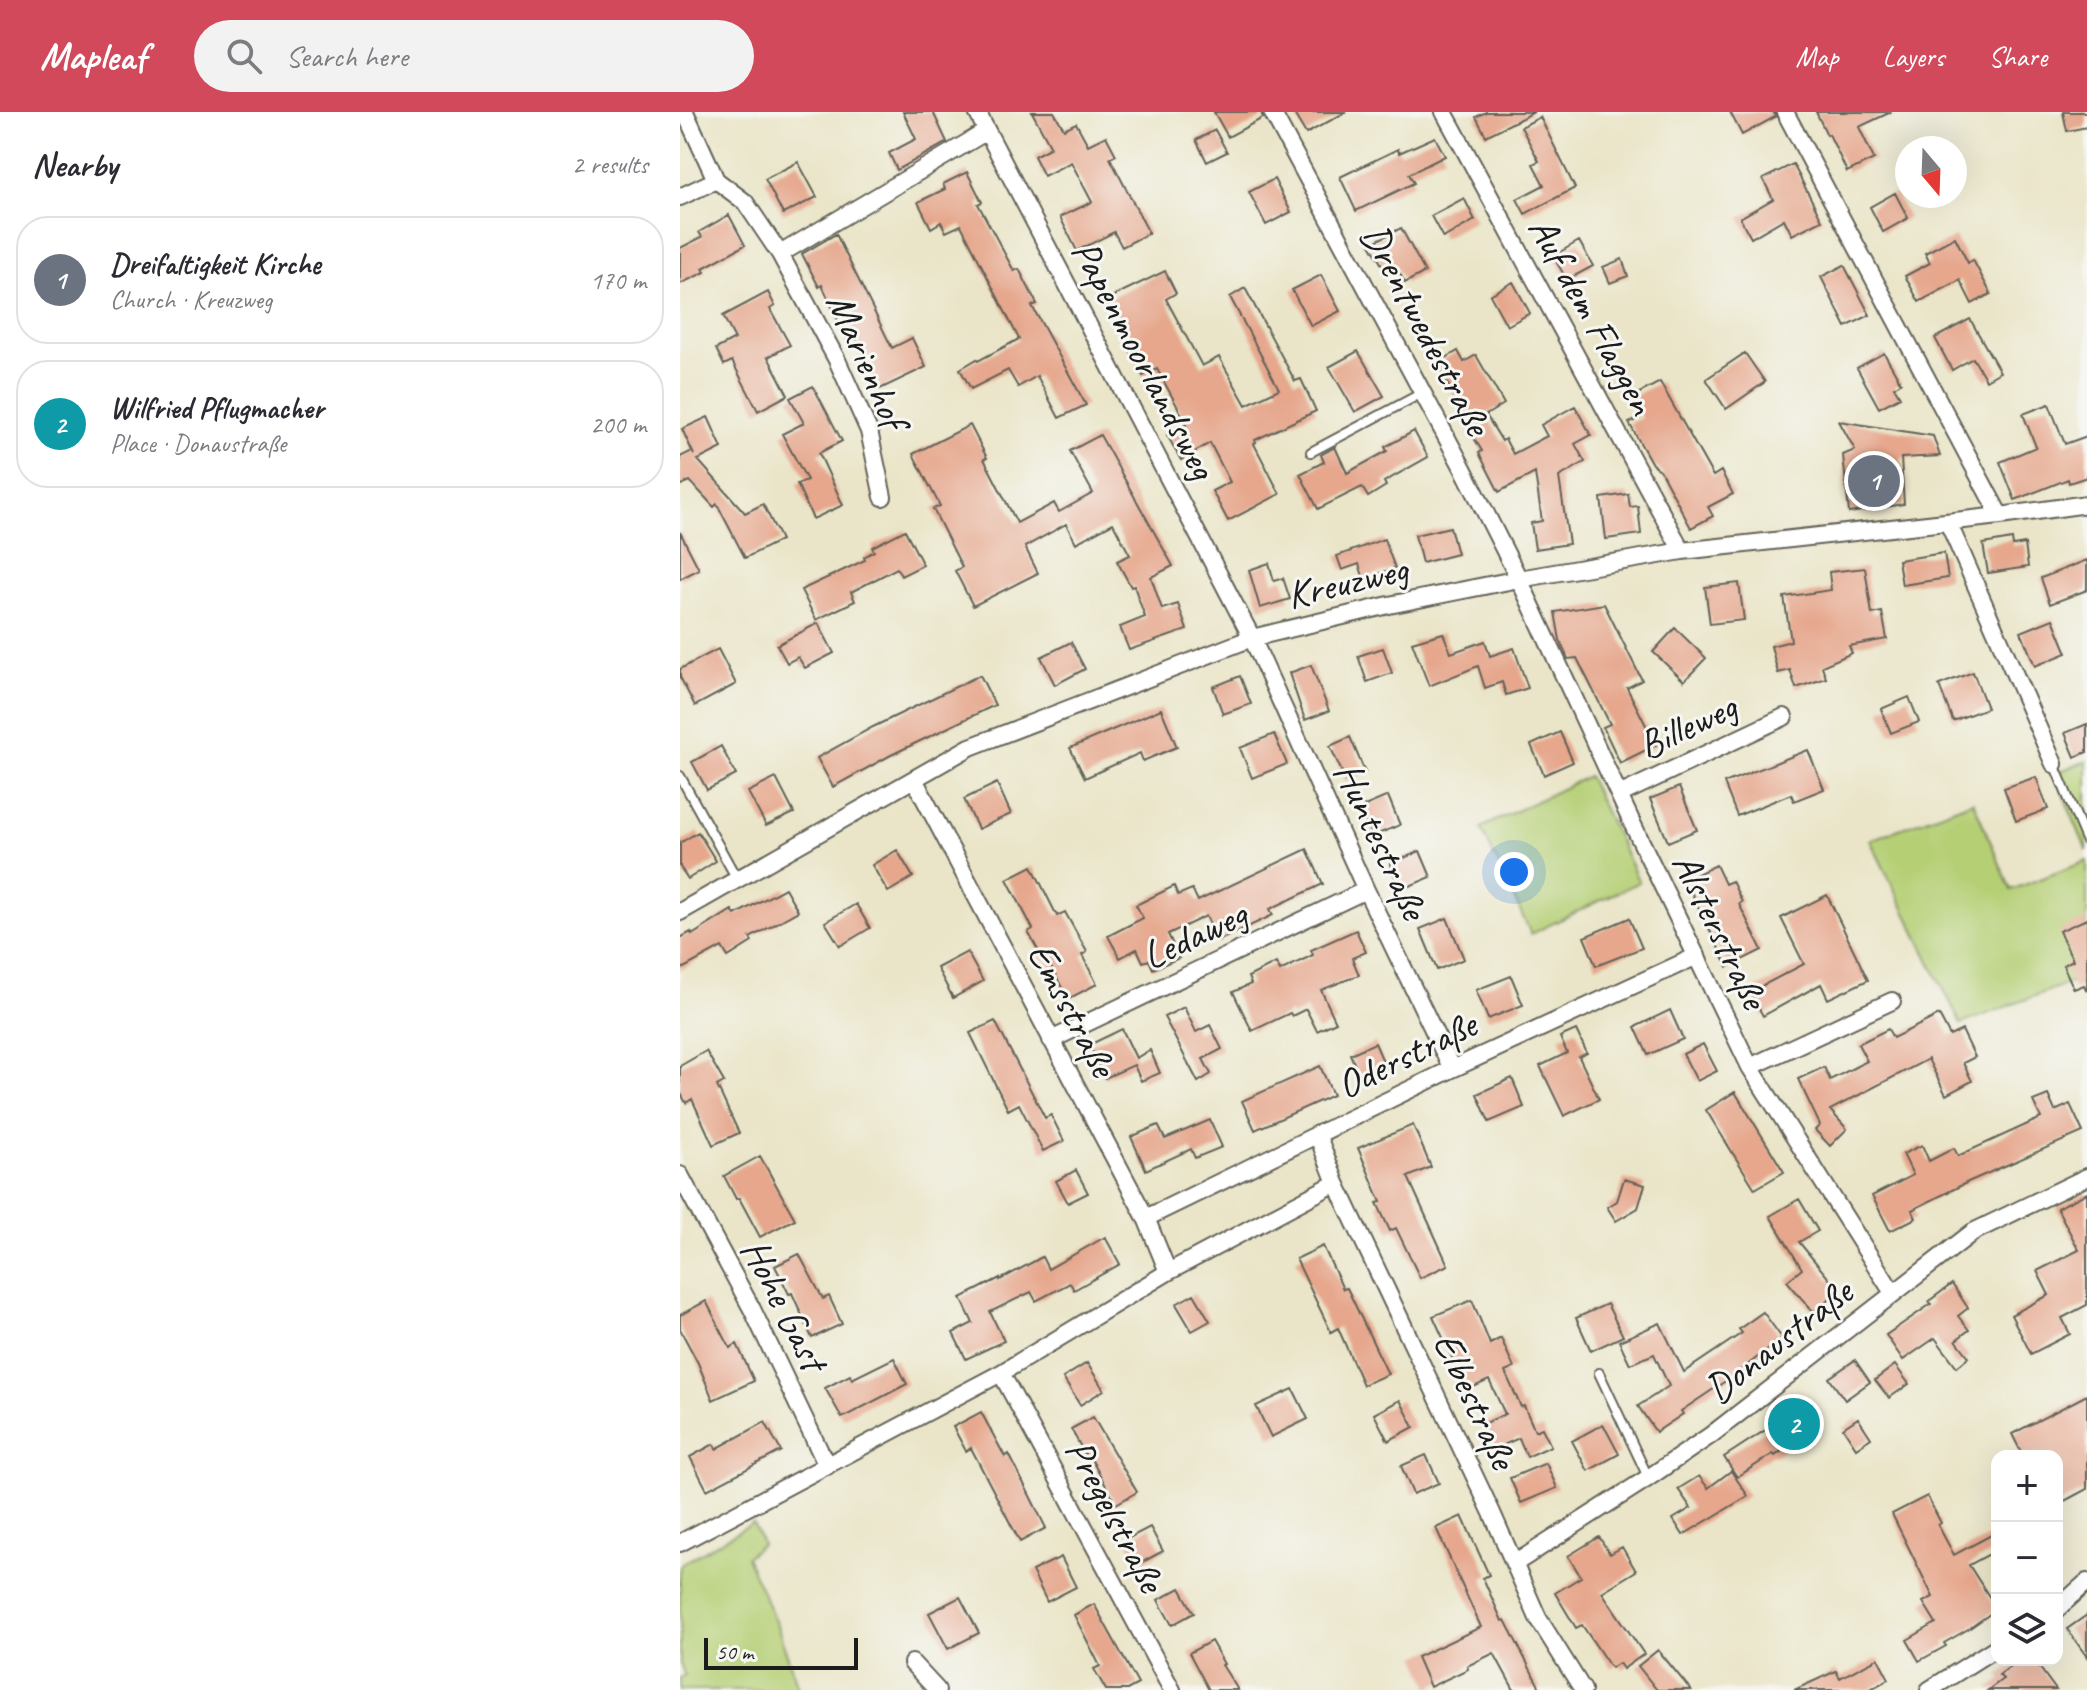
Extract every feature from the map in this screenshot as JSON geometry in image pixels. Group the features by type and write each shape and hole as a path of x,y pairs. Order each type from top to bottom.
{"street":[{"name":"Marienhof","path":"685,112 716,180 745,202 780,254 837,360 869,431 883,497"},
{"name":"Papenmoorlandsweg","path":"977,112 1252,638"},
{"name":"Drentwedestraße","path":"1272,112 1519,579"},
{"name":"Auf dem Flaggen","path":"1444,112 1682,551"},
{"path":"1785,112 2000,516"},
{"path":"780,254 987,131"},
{"path":"680,197 716,180"},
{"name":"Kreuzweg","path":"680,912 970,747 1252,638 1389,605 1682,551 2087,504"},
{"path":"1948,522 2054,764"},
{"name":"Alsterstraße","path":"1519,579 1750,1067 1893,1293"},
{"name":"Huntestraße","path":"1252,638 1366,890 1452,1069"},
{"name":"Billeweg","path":"1619,795 1784,717"},
{"name":"Emsstraße","path":"914,779 1146,1218 1168,1272"},
{"name":"Ledaweg","path":"1051,1040 1366,890"},
{"name":"Oderstraße","path":"1146,1218 1452,1069 1697,956"},
{"path":"1750,1067 1892,1001"},
{"name":"Elbestraße","path":"1317,1134 1336,1183 1538,1618 1583,1690"},
{"name":"Hohe Gast","path":"680,1175 752,1309 827,1466"},
{"name":"Donaustraße","path":"1514,1564 1711,1435 1973,1232 2087,1177"},
{"path":"680,1543 1001,1373 1168,1272 1336,1183"},
{"name":"Pregelstraße","path":"1001,1373 1172,1690"},
{"path":"2063,1604 2087,1582"},
{"path":"1929,1690 1991,1651"},
{"path":"912,1663 937,1690"}],"lane":[{"path":"1311,452 1423,393"},
{"path":"2054,764 2087,842"},
{"path":"680,776 737,880"},
{"path":"1599,1373 1648,1478"}],"green space":[{"path":"2087,761 2087,851 2054,773"},
{"path":"1588,776 1639,882 1531,934 1481,828"},
{"path":"1973,801 2011,890 2087,861 2087,976 1961,1024 1870,840"},
{"path":"753,1523 762,1544 746,1557 777,1625 799,1690 680,1690 680,1679 685,1676 680,1664 680,1565"}],"building":[{"path":"903,112 933,112 947,142 897,170 889,153 916,139"},
{"path":"1032,112 1054,112 1064,129 1076,123 1088,145 1106,136 1116,155 1110,158 1149,233 1122,247 1114,232 1077,251 1060,217 1092,202 1071,162 1044,176 1034,156 1051,147"},
{"path":"1214,112 1261,112 1263,118 1228,137"},
{"path":"1293,112 1346,112 1306,134"},
{"path":"1486,112 1534,112 1486,136 1476,117"},
{"path":"1730,112 1774,112 1775,117 1742,135"},
{"path":"1816,112 1891,112 1859,127 1874,159 1847,172"},
{"path":"2063,112 2087,112 2087,127 2067,131"},
{"path":"1540,117 1575,188 1525,214 1517,199 1544,185 1533,164 1539,161 1521,127"},
{"path":"1215,130 1227,152 1207,162 1196,140"},
{"path":"1435,137 1445,156 1409,174 1414,183 1356,211 1340,177 1398,149 1399,153"},
{"path":"798,162 817,197 783,214 765,179"},
{"path":"1793,164 1822,220 1792,235 1784,219 1751,238 1740,218 1773,199 1763,179"},
{"path":"967,172 982,202 978,204 1014,271 1019,269 1037,304 1032,306 1086,405 1059,418 1037,376 1018,387 1008,370 971,389 960,369 1019,339 961,225 946,232 941,222 931,228 918,202 945,189 943,184"},
{"path":"1274,179 1291,212 1266,225 1249,192"},
{"path":"1895,193 1895,208 1903,208 1908,218 1883,232 1870,207"},
{"path":"1464,198 1475,220 1443,238 1431,216"},
{"path":"729,215 745,245 703,268 705,272 680,284 680,248 702,237 699,232"},
{"path":"1401,228 1425,272 1405,283 1396,267 1386,272 1370,244"},
{"path":"836,234 892,348 912,338 926,367 880,389 855,337 848,341 822,285 819,287 802,254"},
{"path":"1955,237 1968,263 1973,260 1991,294 1972,304 1960,280 1919,302 1905,276 1930,263 1925,253"},
{"path":"1579,241 1593,266 1567,280 1553,256"},
{"path":"1622,259 1628,276 1610,283 1603,267"},
{"path":"1844,265 1870,315 1846,327 1821,277"},
{"path":"1165,271 1176,293 1166,299 1202,366 1219,357 1246,405 1279,389 1230,297 1245,288 1295,381 1301,379 1316,411 1255,440 1254,444 1280,494 1228,521 1212,491 1230,482 1210,443 1181,460 1167,435 1187,424 1157,369 1143,376 1105,300"},
{"path":"1321,275 1340,311 1311,326 1292,290"},
{"path":"1513,282 1530,313 1507,326 1490,295"},
{"path":"768,292 775,306 770,309 790,345 768,357 788,395 758,411 732,361 724,365 716,349 735,339 723,316"},
{"path":"1970,319 2000,372 1986,380 1973,358 1952,370 1935,338"},
{"path":"1358,351 1384,396 1355,412 1329,367"},
{"path":"1458,351 1464,362 1476,355 1504,404 1486,415 1513,454 1547,436 1541,425 1575,406 1591,435 1575,444 1585,462 1559,477 1569,544 1535,549 1531,523 1542,521 1535,473 1499,492 1479,453 1482,451 1460,415 1464,413 1436,364"},
{"path":"1745,353 1765,382 1726,409 1706,379"},
{"path":"1884,353 1901,383 1894,387 1900,397 1879,408 1857,368"},
{"path":"1660,382 1713,476 1721,471 1733,494 1708,507 1713,516 1691,528 1660,470 1652,464 1629,423 1641,418 1630,398"},
{"path":"813,386 842,441 819,453 843,505 813,519 797,484 807,480 782,434 804,423 790,398"},
{"path":"2049,404 2065,444 2087,436 2087,477 2069,483 2068,479 2015,500 2000,462 2036,447 2023,414"},
{"path":"708,417 722,448 698,460 745,513 763,504 781,540 745,558 717,504 714,507 690,481 680,486 680,457 692,451 694,455 682,429"},
{"path":"1839,421 1933,436 1940,456 1901,458 1904,504 1849,513 1843,455 1855,450"},
{"path":"970,425 1017,523 1054,503 1059,512 1093,493 1070,451 1100,435 1173,566 1151,577 1162,609 1178,604 1187,630 1129,650 1120,627 1145,617 1134,586 1131,587 1117,561 1130,555 1113,523 1076,543 1066,524 1025,547 1038,573 973,606 955,571 962,567 933,509 940,506 913,454"},
{"path":"1414,431 1428,457 1384,482 1386,486 1368,497 1362,487 1318,509 1300,474 1324,462 1321,455 1335,447 1347,473 1387,451 1385,447"},
{"path":"1628,494 1630,507 1638,506 1641,534 1606,539 1601,498"},
{"path":"1450,527 1457,554 1422,563 1415,535"},
{"path":"905,530 923,565 901,576 897,568 851,592 855,601 816,620 801,590 865,560 864,557 874,551 872,547"},
{"path":"680,532 699,569 680,579"},
{"path":"1384,539 1395,568 1364,579 1359,564 1342,570 1337,556"},
{"path":"2012,539 2013,546 2025,544 2028,567 1988,573 1983,544"},
{"path":"1944,553 1948,578 1902,585 1898,560"},
{"path":"2087,560 2087,590 2050,604 2041,578"},
{"path":"1269,563 1274,581 1283,578 1290,599 1260,608 1249,570"},
{"path":"1865,568 1872,614 1882,612 1887,639 1849,646 1852,653 1822,666 1826,678 1796,688 1790,670 1778,673 1771,646 1791,641 1784,597 1831,590 1829,572"},
{"path":"1739,583 1744,620 1710,624 1705,587"},
{"path":"1604,604 1642,680 1627,688 1656,745 1620,763 1603,727 1610,724 1577,658 1568,659 1560,640 1555,612"},
{"path":"2053,619 2067,653 2035,666 2021,632"},
{"path":"818,623 834,653 805,668 798,657 787,663 777,645"},
{"path":"1675,628 1706,658 1684,681 1653,652"},
{"path":"1443,633 1451,653 1485,641 1490,656 1514,648 1528,688 1506,695 1502,682 1485,688 1478,666 1429,686 1412,642"},
{"path":"1071,642 1085,669 1055,685 1041,657"},
{"path":"1383,648 1392,673 1367,682 1358,656"},
{"path":"718,649 736,684 695,706 680,677 680,669"},
{"path":"1311,665 1329,711 1305,720 1289,673"},
{"path":"1973,672 1987,708 1953,721 1939,685"},
{"path":"980,675 995,705 833,787 817,758"},
{"path":"1240,676 1251,704 1223,714 1213,687"},
{"path":"1909,697 1919,722 1891,733 1881,709"},
{"path":"1161,709 1177,747 1143,761 1140,753 1085,778 1070,748"},
{"path":"2087,724 2087,752 2075,757 2065,733"},
{"path":"1560,732 1573,762 1544,775 1531,745"},
{"path":"1274,734 1287,764 1252,778 1240,748"},
{"path":"1350,737 1365,772 1346,781 1330,746"},
{"path":"721,746 736,775 707,790 692,762"},
{"path":"1808,750 1824,789 1794,801 1791,794 1737,816 1724,783"},
{"path":"2036,777 2048,809 2016,821 2004,788"},
{"path":"776,778 794,813 766,826 748,792"},
{"path":"997,783 1011,814 978,829 964,799"},
{"path":"1679,787 1697,830 1668,842 1650,799"},
{"path":"1388,796 1400,825 1373,836 1360,808"},
{"path":"698,832 716,861 688,879 680,867 680,843"},
{"path":"1307,849 1323,884 1270,909 1273,915 1218,941 1206,916 1168,934 1179,958 1153,969 1149,960 1143,962 1137,949 1120,958 1108,936 1143,918 1136,905 1174,886 1178,895 1192,889 1198,901"},
{"path":"897,850 913,877 888,892 872,865"},
{"path":"1420,851 1431,877 1400,890 1390,864"},
{"path":"1716,865 1725,884 1732,881 1742,902 1739,904 1762,950 1728,967 1685,880"},
{"path":"1032,866 1057,916 1065,912 1087,952 1082,955 1097,984 1068,999 1028,932 1033,929 1007,879"},
{"path":"785,888 798,911 750,938 752,942 728,957 722,947 680,970 680,938 691,932 692,935 732,910 735,915"},
{"path":"1827,895 1868,980 1828,999 1821,984 1763,1016 1750,992 1804,964 1781,918"},
{"path":"856,904 870,928 840,946 825,922"},
{"path":"1447,918 1464,959 1437,970 1420,929"},
{"path":"1629,918 1642,948 1596,966 1584,937"},
{"path":"2087,919 2087,991 2084,985 2074,989 2063,965 2073,960 2059,931"},
{"path":"1356,930 1366,952 1352,958 1359,975 1321,990 1336,1022 1317,1031 1306,1009 1252,1031 1233,992 1251,984 1248,977 1276,963 1280,971 1313,955 1311,950"},
{"path":"967,952 983,981 953,998 937,968"},
{"path":"1511,976 1523,1005 1488,1019 1476,990"},
{"path":"1184,1007 1196,1032 1210,1025 1222,1049 1203,1059 1211,1074 1198,1082 1164,1017"},
{"path":"1670,1010 1683,1039 1648,1055 1635,1027"},
{"path":"1939,1015 1950,1036 1962,1030 1975,1057 1963,1063 1972,1081 1946,1095 1928,1059 1830,1110 1847,1129 1830,1146 1815,1130 1820,1125 1798,1079 1824,1067 1830,1080 1867,1061 1858,1044 1888,1029 1893,1038"},
{"path":"995,1021 1045,1118 1051,1115 1064,1141 1043,1151 1019,1104 1008,1110 970,1033"},
{"path":"1122,1029 1136,1058 1150,1050 1160,1073 1141,1081 1134,1065 1105,1078 1089,1045"},
{"path":"1576,1030 1587,1053 1579,1057 1599,1099 1564,1116 1540,1066 1567,1053 1560,1037"},
{"path":"1375,1043 1386,1068 1361,1079 1350,1054"},
{"path":"1703,1044 1717,1071 1697,1081 1683,1054"},
{"path":"706,1051 724,1082 717,1086 739,1133 713,1145 692,1099 686,1103 680,1092 680,1066"},
{"path":"1320,1066 1333,1095 1255,1130 1242,1101"},
{"path":"1512,1078 1524,1107 1489,1122 1477,1094"},
{"path":"1735,1092 1784,1172 1755,1189 1706,1110"},
{"path":"2048,1095 2055,1111 2070,1104 2083,1132 1912,1210 1916,1218 1890,1231 1872,1196 1913,1175 1903,1154 1922,1145 1929,1161 1954,1148 1958,1156 2041,1118 2033,1101"},
{"path":"1210,1120 1222,1147 1195,1158 1191,1149 1146,1170 1131,1137 1158,1125 1165,1139"},
{"path":"1413,1125 1431,1167 1408,1177 1448,1265 1420,1278 1396,1228 1390,1231 1358,1148"},
{"path":"760,1156 795,1219 760,1237 724,1176"},
{"path":"1076,1170 1088,1193 1068,1203 1056,1181"},
{"path":"1624,1179 1645,1185 1638,1208 1616,1221 1607,1207 1617,1201"},
{"path":"2087,1193 2087,1305 2062,1318 2070,1334 2031,1354 2011,1315 2049,1295 2037,1271 2079,1250 2057,1208"},
{"path":"1799,1199 1818,1231 1799,1242 1839,1291 1813,1312 1787,1281 1802,1269 1770,1216"},
{"path":"1105,1237 1120,1264 1074,1290 1070,1283 1036,1301 1031,1292 990,1312 1004,1341 966,1359 953,1333 973,1323 961,1298 1042,1257 1048,1269"},
{"path":"1323,1246 1388,1374 1363,1385 1338,1328 1331,1332 1296,1259"},
{"path":"799,1254 823,1299 829,1296 842,1324 812,1338 792,1293 789,1294 775,1266"},
{"path":"1952,1284 1968,1308 1958,1316 1969,1330 1956,1340 1969,1357 1957,1367 1935,1338 1903,1360 1886,1335 1931,1304 1929,1301"},
{"path":"1194,1294 1210,1321 1192,1331 1176,1304"},
{"path":"1472,1300 1490,1344 1501,1338 1514,1368 1505,1372 1521,1407 1524,1406 1535,1431 1542,1428 1551,1446 1527,1457 1519,1438 1492,1450 1481,1425 1505,1414 1489,1380 1467,1390 1433,1316"},
{"path":"706,1301 730,1348 737,1344 754,1381 713,1400 680,1329 680,1315"},
{"path":"1607,1304 1623,1336 1591,1351 1576,1318"},
{"path":"1763,1312 1782,1338 1656,1432 1638,1406 1669,1386 1654,1354 1630,1364 1619,1341 1660,1323 1684,1372 1742,1333 1739,1329"},
{"path":"894,1358 907,1384 842,1418 825,1388 850,1375 852,1379"},
{"path":"1855,1360 1870,1382 1845,1400 1829,1378"},
{"path":"1087,1363 1104,1390 1080,1405 1063,1378"},
{"path":"1895,1365 1909,1384 1889,1398 1875,1380"},
{"path":"1293,1389 1308,1419 1271,1437 1256,1406"},
{"path":"2087,1395 2087,1489 2063,1502 2063,1450 2020,1450 2012,1434"},
{"path":"1400,1400 1414,1427 1388,1441 1374,1414"},
{"path":"1800,1402 1817,1424 1775,1456 1773,1454 1737,1477 1724,1457 1773,1425"},
{"path":"981,1412 1005,1457 1009,1454 1046,1528 1020,1542 971,1448 966,1451 953,1427"},
{"path":"1093,1417 1137,1492 1116,1504 1071,1429"},
{"path":"1858,1418 1871,1438 1856,1448 1843,1428"},
{"path":"765,1422 781,1451 707,1490 690,1457 714,1444 716,1449"},
{"path":"1603,1424 1619,1454 1588,1471 1572,1441"},
{"path":"1426,1455 1439,1483 1413,1494 1401,1466"},
{"path":"1546,1463 1557,1488 1521,1503 1510,1478"},
{"path":"1731,1471 1748,1496 1683,1535 1673,1519 1691,1508 1678,1489 1699,1476 1708,1488"},
{"path":"1927,1496 1954,1555 1991,1535 1991,1553 1969,1565 1991,1600 1991,1613 1944,1643 1946,1646 1919,1661 1907,1640 1936,1623 1923,1602 1933,1597 1892,1514"},
{"path":"1462,1516 1489,1575 1483,1578 1502,1621 1505,1620 1541,1690 1514,1690 1494,1653 1430,1687 1417,1657 1481,1627 1436,1528"},
{"path":"1150,1527 1163,1551 1139,1564 1127,1539"},
{"path":"1599,1537 1610,1554 1622,1547 1636,1571 1602,1592 1644,1654 1623,1669 1619,1663 1611,1668 1582,1625 1576,1628 1555,1593 1581,1577 1568,1556"},
{"path":"1061,1557 1076,1587 1047,1602 1032,1571"},
{"path":"1180,1588 1194,1613 1172,1625 1158,1600"},
{"path":"960,1597 979,1633 948,1649 929,1613"},
{"path":"1094,1604 1138,1684 1127,1690 1106,1690 1094,1669 1100,1666 1074,1615"},
{"path":"2087,1615 2087,1657 2067,1629"},
{"path":"1211,1641 1238,1690 1209,1690 1189,1653"},
{"path":"1658,1650 1691,1690 1657,1690 1638,1666"},
{"path":"1878,1658 1889,1679 1869,1690 1794,1690 1836,1671 1840,1678"},
{"path":"2011,1666 2038,1666 2056,1690 1988,1690 2003,1679 1999,1675"}],"place":[{"name":"Dreifaltigkeit Kirche","path":"1874,481"},
{"name":"Wilfried Pflugmacher","path":"1794,1424"}]}
